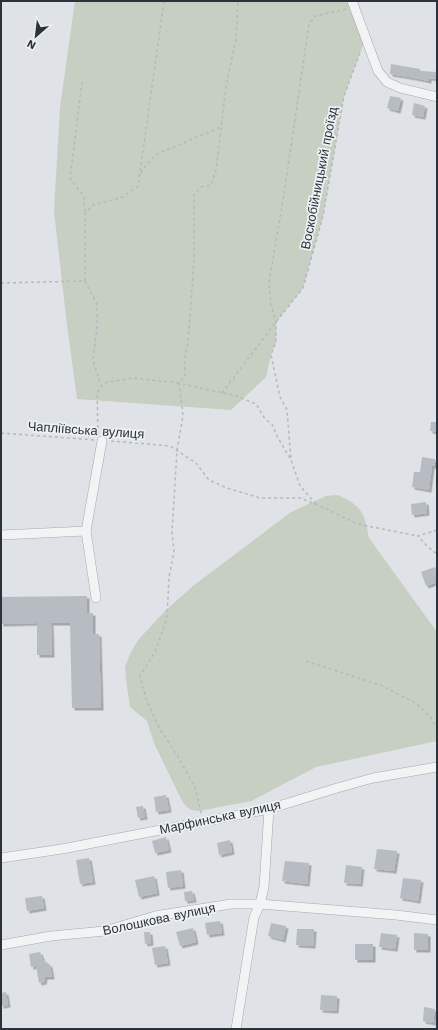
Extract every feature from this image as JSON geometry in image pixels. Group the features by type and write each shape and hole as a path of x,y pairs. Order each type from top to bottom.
{"street":[{"path":"353,4 378,71 387,82 400,88 437,97"},
{"path":"96,598 86,531 100,440"},
{"path":"1,535 86,531"},
{"name":"Марфинська вулиця","path":"1,858 62,849 269,809 373,778 437,767"},
{"path":"236,1029 254,917 260,904 264,887 269,809"},
{"name":"Волошкова вулиця","path":"1,945 51,936 105,931 156,916 231,904 260,904 396,915 437,920"}],"path":[{"path":"85,214 93,205 124,197 138,186 164,1"},
{"path":"203,822 195,788 177,755 160,729 146,702 140,676 155,652 167,618 169,577 174,552 172,532 177,450 183,416 179,383 185,376 185,355 188,343 194,261 194,195 201,187 211,185 216,170 226,86 236,39 238,1"},
{"path":"291,460 287,410 280,396 271,354 276,342 276,322 271,305 269,283 284,194 309,24 315,16 344,9 353,4"},
{"name":"Воскобійницький проїзд","path":"222,393 303,288 323,216 344,96 366,37"},
{"path":"82,82 70,178 84,197 85,281 97,304 98,326 93,360 101,387"},
{"path":"140,175 147,164 157,154 221,127"},
{"path":"1,282 85,281"},
{"path":"100,440 97,392 104,383 133,378 179,383 234,395 256,404 265,419 272,424 291,460 300,486 316,504"},
{"name":"Чапліївська вулиця","path":"1,433 170,446 177,450"},
{"path":"177,450 196,462 209,480 227,488 260,498 300,498 325,508 357,524 418,536 437,530"},
{"path":"418,536 437,554"},
{"path":"306,661 383,686 417,704 431,718 437,728"}],"green space":[{"path":"75,1 354,1 366,37 344,96 323,216 303,288 276,322 276,342 271,355 266,377 231,410 77,399 54,211 60,107"},
{"path":"338,495 352,503 361,511 369,538 437,632 437,741 316,767 251,801 200,811 192,810 182,801 154,743 147,721 130,707 125,667 130,654 138,640 165,611 193,586 291,512 326,496"}],"building":[{"path":"391,64 420,69 420,71 437,72 437,79 429,78 429,81 390,74"},
{"path":"390,96 401,98 398,111 387,108"},
{"path":"414,103 425,106 423,117 412,115"},
{"path":"431,422 437,422 437,432 430,431"},
{"path":"422,457 435,459 434,466 432,466 429,490 412,487 414,472 420,472"},
{"path":"426,502 427,513 412,515 411,504"},
{"path":"435,567 437,582 426,586 421,572"},
{"path":"87,596 87,613 93,613 93,634 99,634 101,708 72,708 70,623 51,623 52,655 37,655 37,623 1,624 1,597"},
{"path":"166,795 169,810 156,812 154,797"},
{"path":"143,806 145,817 138,818 136,807"},
{"path":"166,837 169,850 155,853 152,841"},
{"path":"230,840 232,852 219,855 217,843"},
{"path":"377,849 397,851 394,871 374,869"},
{"path":"89,858 93,882 80,884 76,860"},
{"path":"285,861 309,863 307,884 282,881"},
{"path":"346,865 362,867 360,884 344,883"},
{"path":"181,870 183,886 168,888 166,872"},
{"path":"154,876 157,893 139,897 135,880"},
{"path":"403,878 421,880 418,901 400,898"},
{"path":"192,891 194,900 185,901 184,892"},
{"path":"42,896 44,908 27,911 25,898"},
{"path":"220,921 222,933 207,935 205,923"},
{"path":"271,923 286,926 283,940 268,936"},
{"path":"193,928 196,942 180,946 176,932"},
{"path":"297,929 314,929 313,946 296,945"},
{"path":"144,932 150,932 151,943 145,944"},
{"path":"381,933 397,935 395,949 379,947"},
{"path":"414,933 428,934 428,950 414,950"},
{"path":"355,944 373,944 373,960 355,960"},
{"path":"165,946 168,963 155,965 152,948"},
{"path":"40,952 43,960 50,965 52,977 45,977 44,982 39,983 36,966 31,967 29,954"},
{"path":"6,992 8,1005 1,1006 1,993"},
{"path":"321,995 337,996 336,1011 320,1010"},
{"path":"424,1007 435,1009 433,1023 423,1021"}]}
